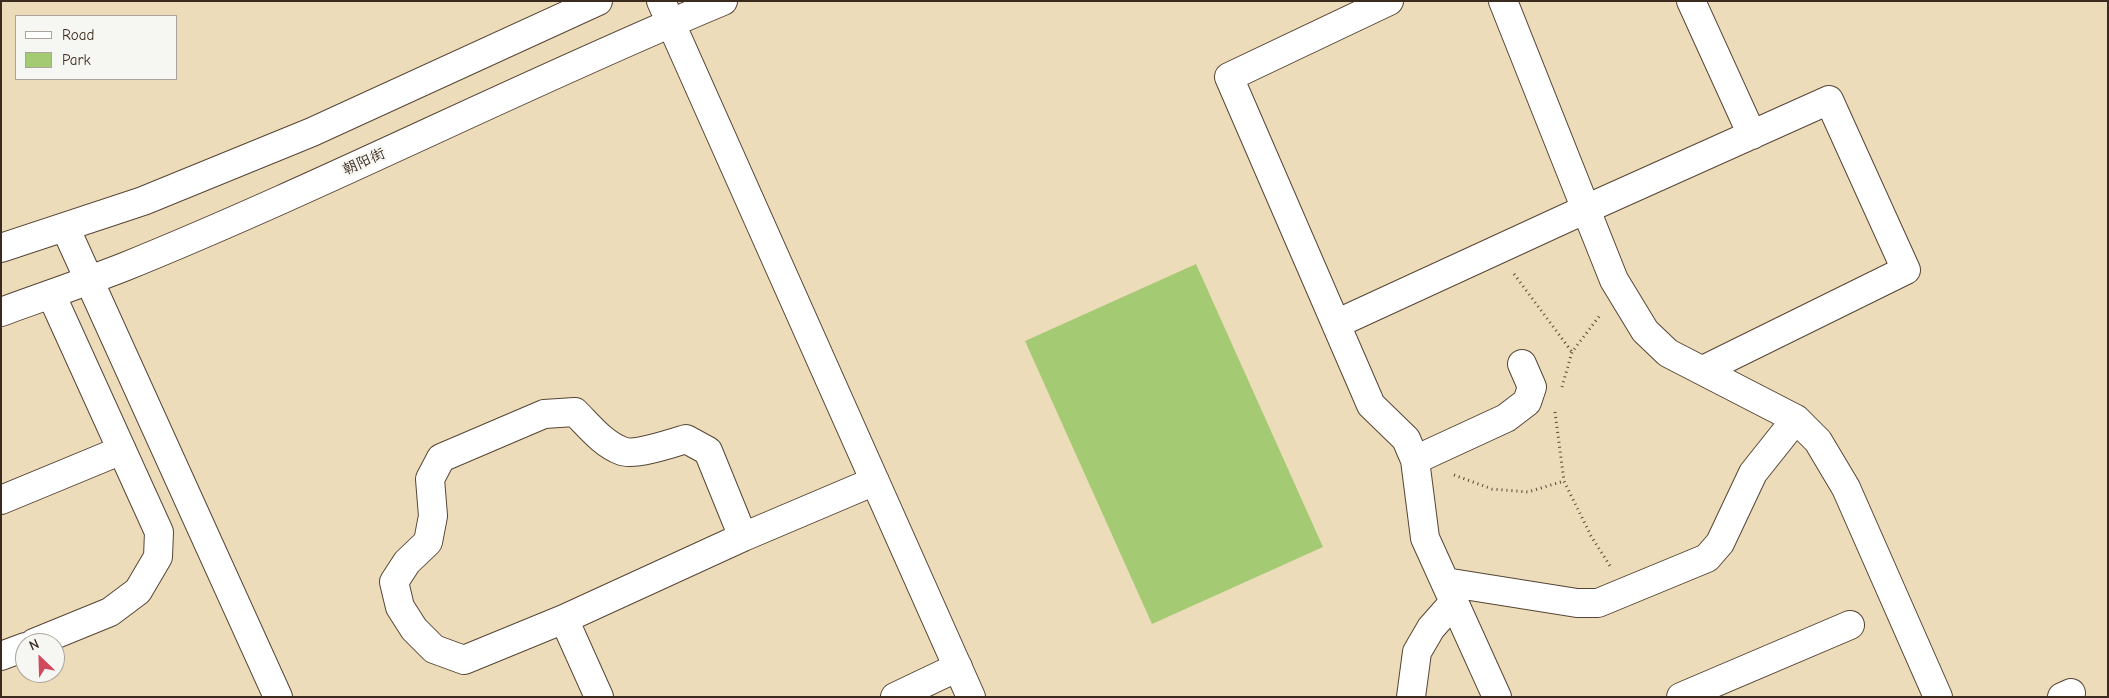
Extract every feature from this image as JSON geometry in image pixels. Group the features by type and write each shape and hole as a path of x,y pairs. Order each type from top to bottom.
{"street":[{"path":"1,248 142,201 312,132 598,1"},
{"name":"朝阳街","path":"1,312 123,267 362,164 665,12 723,1"},
{"path":"1389,1 1229,77 1371,405 1406,439 1415,460 1425,538 1497,697"},
{"path":"1503,1 1614,280 1645,331 1668,353 1796,419 1818,442 1846,488 1938,697"},
{"path":"1691,1 1752,135"},
{"path":"665,12 971,697"},
{"path":"1336,324 1829,100 1906,270 1703,370"},
{"path":"65,227 278,697"},
{"path":"51,294 159,532 158,558 138,591 110,612 59,633"},
{"path":"1415,460 1506,418 1527,402 1532,387 1522,364"},
{"path":"743,537 708,451 686,439 657,448 624,452 602,438 575,412 544,414 441,458 430,479 433,516 428,542 407,562 394,582 400,607 414,629 434,648 464,660 875,481"},
{"path":"1449,592 1598,603 1706,558 1720,543 1753,473 1796,419"},
{"path":"1,500 122,450"},
{"path":"1411,697 1417,652 1449,592"},
{"path":"564,618 599,697"},
{"path":"1681,697 1850,625"},
{"path":"1,656 15,650"},
{"path":"895,697 958,667"}],"path":[{"path":"1496,250 1572,352"},
{"path":"1561,389 1572,352 1620,289"},
{"path":"1555,408 1564,481 1591,536 1627,591"},
{"path":"1415,460 1492,489 1528,492 1564,481"}],"green space":[{"path":"1196,264 1323,547 1152,624 1025,341"}]}
